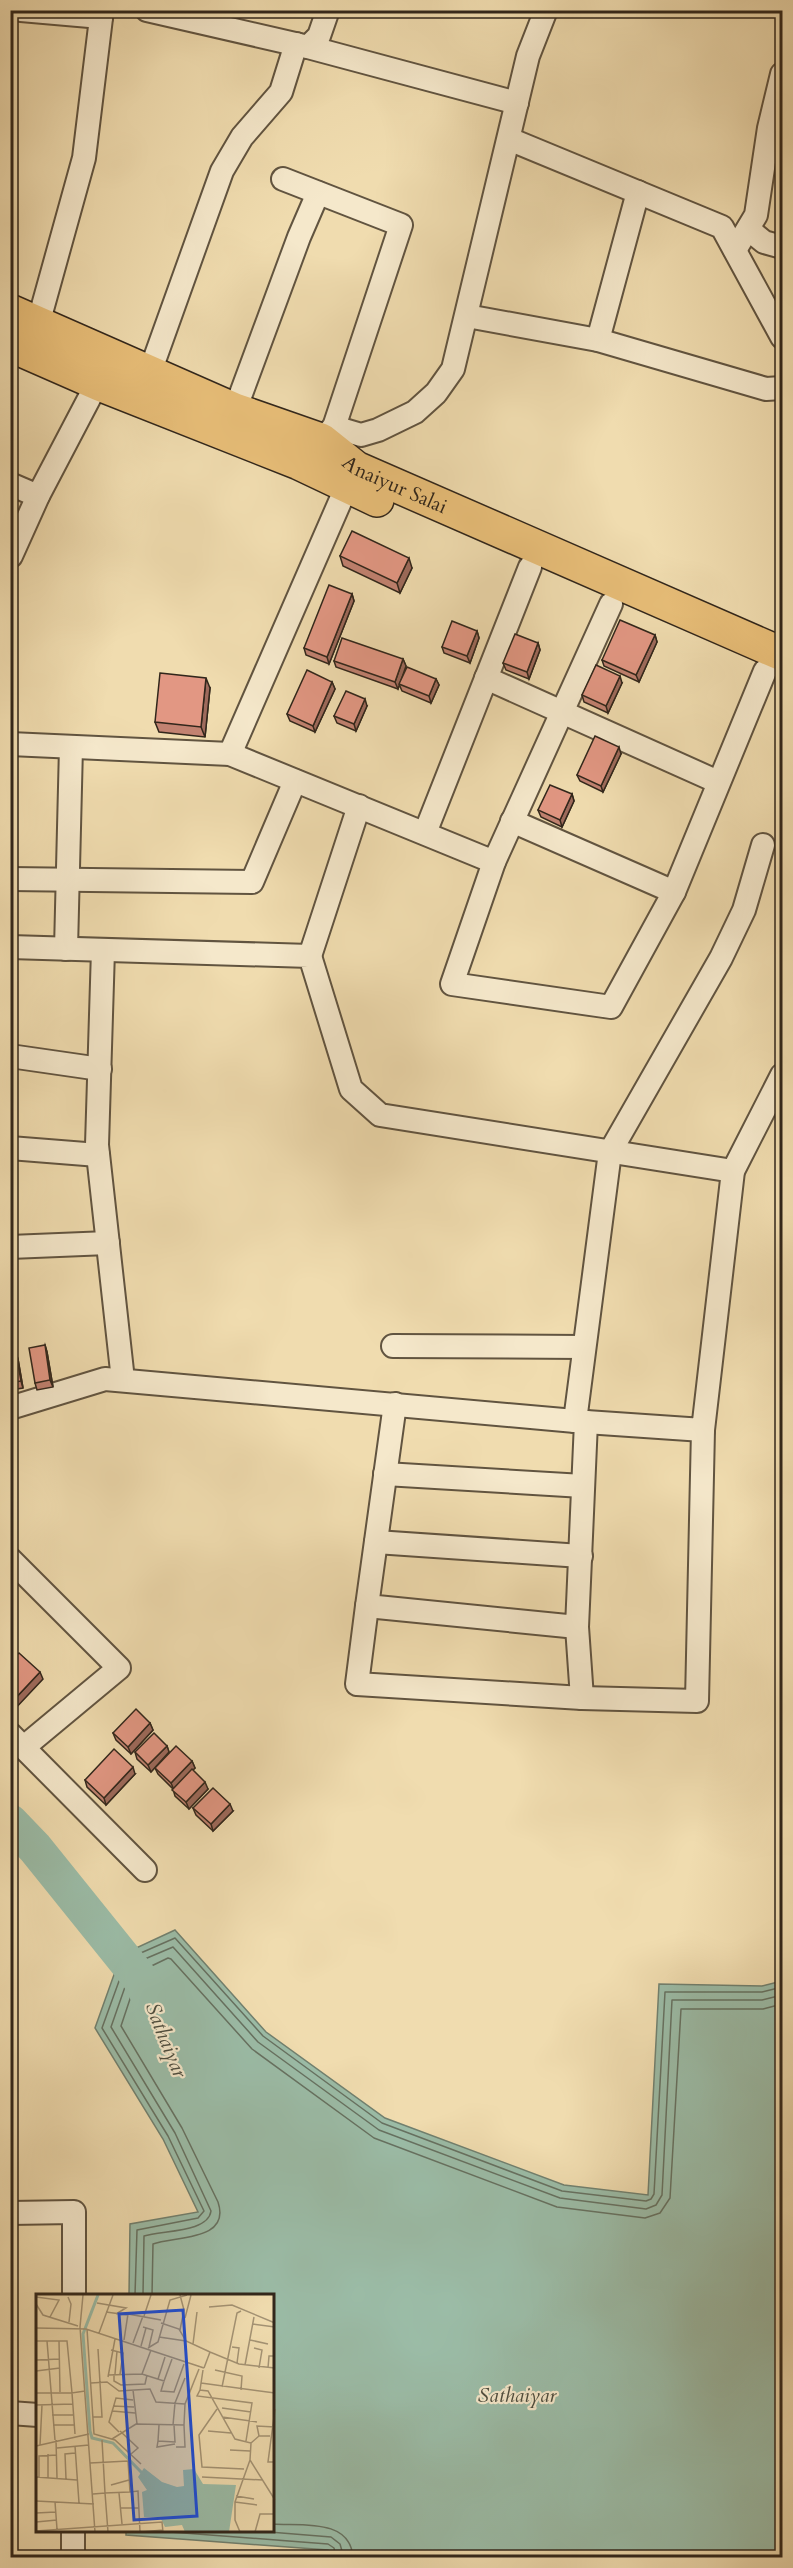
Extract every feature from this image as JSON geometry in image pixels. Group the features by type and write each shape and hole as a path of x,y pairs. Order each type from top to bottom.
{"main road":[{"name":"Anaiyur Salai","path":"24,318 235,410 327,433 351,478 610,604 777,668"},
{"name":"Anaiyur Salai","path":"10,345 99,384 298,463 351,478 777,668"}],"street":[{"path":"21,10 101,14 84,158 24,318"},
{"path":"147,10 302,45 517,102"},
{"path":"150,372 222,171 242,137 281,92 302,45 319,36 328,10"},
{"path":"283,179 401,225 327,433 361,435 378,430 415,412 436,393 453,369 528,56 546,10"},
{"path":"735,250 756,215 769,128 779,106 783,74"},
{"path":"509,139 722,227 783,336"},
{"path":"598,340 638,192"},
{"path":"235,410 299,237 318,193"},
{"path":"748,229 764,242 783,247"},
{"path":"467,316 598,340 765,389 783,388"},
{"path":"11,556 38,496 99,384 110,354"},
{"path":"230,754 351,478"},
{"path":"10,484 38,496"},
{"path":"425,833 530,567"},
{"path":"610,604 494,862 452,984 611,1007 674,892 718,782 777,668"},
{"path":"486,678 718,782"},
{"path":"10,744 230,754 494,862"},
{"path":"66,949 71,747"},
{"path":"10,879 252,882 295,780"},
{"path":"359,806 310,956 351,1089 380,1115 733,1172"},
{"path":"512,821 674,892"},
{"path":"582,1698 578,1628 584,1486 580,1422 584,1347 610,1152 722,958 744,910 763,845"},
{"path":"10,947 310,956"},
{"path":"103,950 98,1155 123,1380"},
{"path":"10,1056 100,1069"},
{"path":"395,1404 357,1684 582,1698 697,1701 702,1430 733,1172 783,1075"},
{"path":"10,1148 98,1155"},
{"path":"10,1246 108,1243"},
{"path":"393,1346 584,1347"},
{"path":"10,1408 105,1378 580,1422 702,1430"},
{"path":"385,1474 584,1486"},
{"path":"376,1542 580,1556"},
{"path":"10,1559 119,1668 17,1741 145,1870"},
{"path":"367,1606 578,1628"},
{"path":"10,2213 74,2212 74,2294"},
{"path":"10,2413 36,2415"},
{"path":"73,2532 73,2558"}],"water":[{"path":"175,1930 266,2032 385,2118 564,2185 648,2195 659,1984 762,1986 782,1981 782,2557 331,2558 328,2550 126,2535 126,2532 274,2532 274,2294 129,2294 130,2224 198,2212 163,2139 95,2028 121,1955"}],"building":[{"path":"352,531 409,558 397,583 340,556"},
{"path":"329,585 352,594 327,657 304,648"},
{"path":"620,620 655,635 636,675 602,660"},
{"path":"452,621 477,631 467,656 442,647"},
{"path":"515,634 538,643 527,672 503,663"},
{"path":"342,638 403,659 395,682 334,661"},
{"path":"596,665 620,676 606,706 582,695"},
{"path":"407,667 436,679 429,696 399,684"},
{"path":"307,670 332,682 313,726 287,714"},
{"path":"160,673 206,678 201,727 155,722"},
{"path":"346,691 365,699 354,724 334,716"},
{"path":"595,736 619,747 601,786 577,775"},
{"path":"550,785 572,794 560,820 538,810"},
{"path":"45,1345 50,1380 35,1383 29,1348"},
{"path":"16,1353 21,1381 10,1383 10,1354"},
{"path":"19,1653 40,1672 10,1704 10,1661"},
{"path":"136,1709 150,1723 128,1747 113,1733"},
{"path":"154,1733 167,1746 148,1765 135,1752"},
{"path":"176,1746 192,1761 171,1783 155,1768"},
{"path":"114,1749 133,1767 104,1798 85,1780"},
{"path":"192,1769 205,1782 186,1802 172,1790"},
{"path":"213,1788 230,1804 211,1824 193,1808"},
{"path":"93,2551 119,2552 119,2558 93,2558"},
{"path":"125,2553 150,2554 150,2558 125,2558"},
{"path":"210,2554 232,2554 231,2558 210,2558"}],"waterway":[{"name":"Sathaiyar","path":"10,1822 35,1848 142,1981 148,1995"}]}
